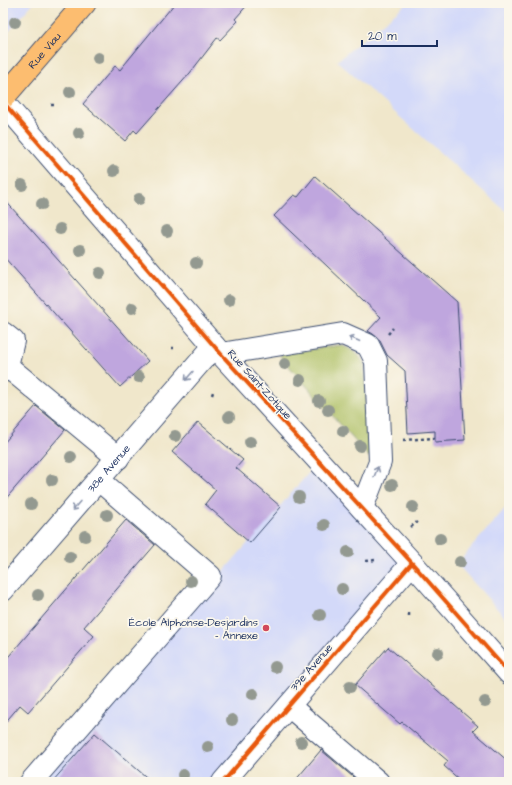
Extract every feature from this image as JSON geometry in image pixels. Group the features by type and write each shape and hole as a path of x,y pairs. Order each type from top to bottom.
{"main road":[{"name":"Rue Viau","path":"3,98 85,3"}],"street":[{"name":"Rue Saint-Zotique","path":"3,102 217,350 412,563 509,673"},
{"path":"3,332 13,341 5,368 118,458"},
{"path":"217,350 343,334 368,345 376,361 380,462 362,508"},
{"name":"38e Avenue","path":"3,590 118,458 217,350"},
{"path":"31,782 210,576 99,480"},
{"name":"39e Avenue","path":"223,782 412,563"},
{"path":"289,706 378,782"}],"path":[{"path":"410,528 417,522"},
{"path":"366,561 377,560"}],"shaded area":[{"path":"3,3 33,3 6,35 3,35"},
{"path":"407,3 509,3 509,214 337,61"},
{"name":"École Alphonse-Desjardins - Annexe","path":"319,461 412,563 223,782 41,782"},
{"path":"509,504 509,622 457,564"}],"green space":[{"path":"340,345 354,352 360,357 364,364 370,453 369,457 280,356 282,354"}],"building":[{"path":"175,3 249,3 235,19 238,21 220,40 217,38 190,73 137,133 134,130 125,141 83,104 115,66 120,70"},
{"path":"315,176 457,302 465,440 435,442 435,431 408,433 405,371 387,355 379,339 368,331 381,317 274,216 294,195 298,197"},
{"path":"3,198 148,361 120,387 3,256"},
{"path":"36,406 65,430 3,502 3,444"},
{"path":"198,422 243,460 236,468 281,507 250,543 205,504 216,490 172,452"},
{"path":"126,520 155,545 84,627 94,636 28,712 20,705 3,725 3,663"},
{"path":"388,647 478,726 473,731 509,762 509,782 462,782 444,766 448,761 402,722 400,724 355,685"},
{"path":"95,733 152,782 52,782"},
{"path":"321,750 359,782 294,782"}],"cycle path":[{"path":"3,102 221,354 412,563 509,673"},
{"path":"223,782 412,563"}],"place":[{"name":"École Alphonse-Desjardins - Annexe","path":"266,628"}]}
